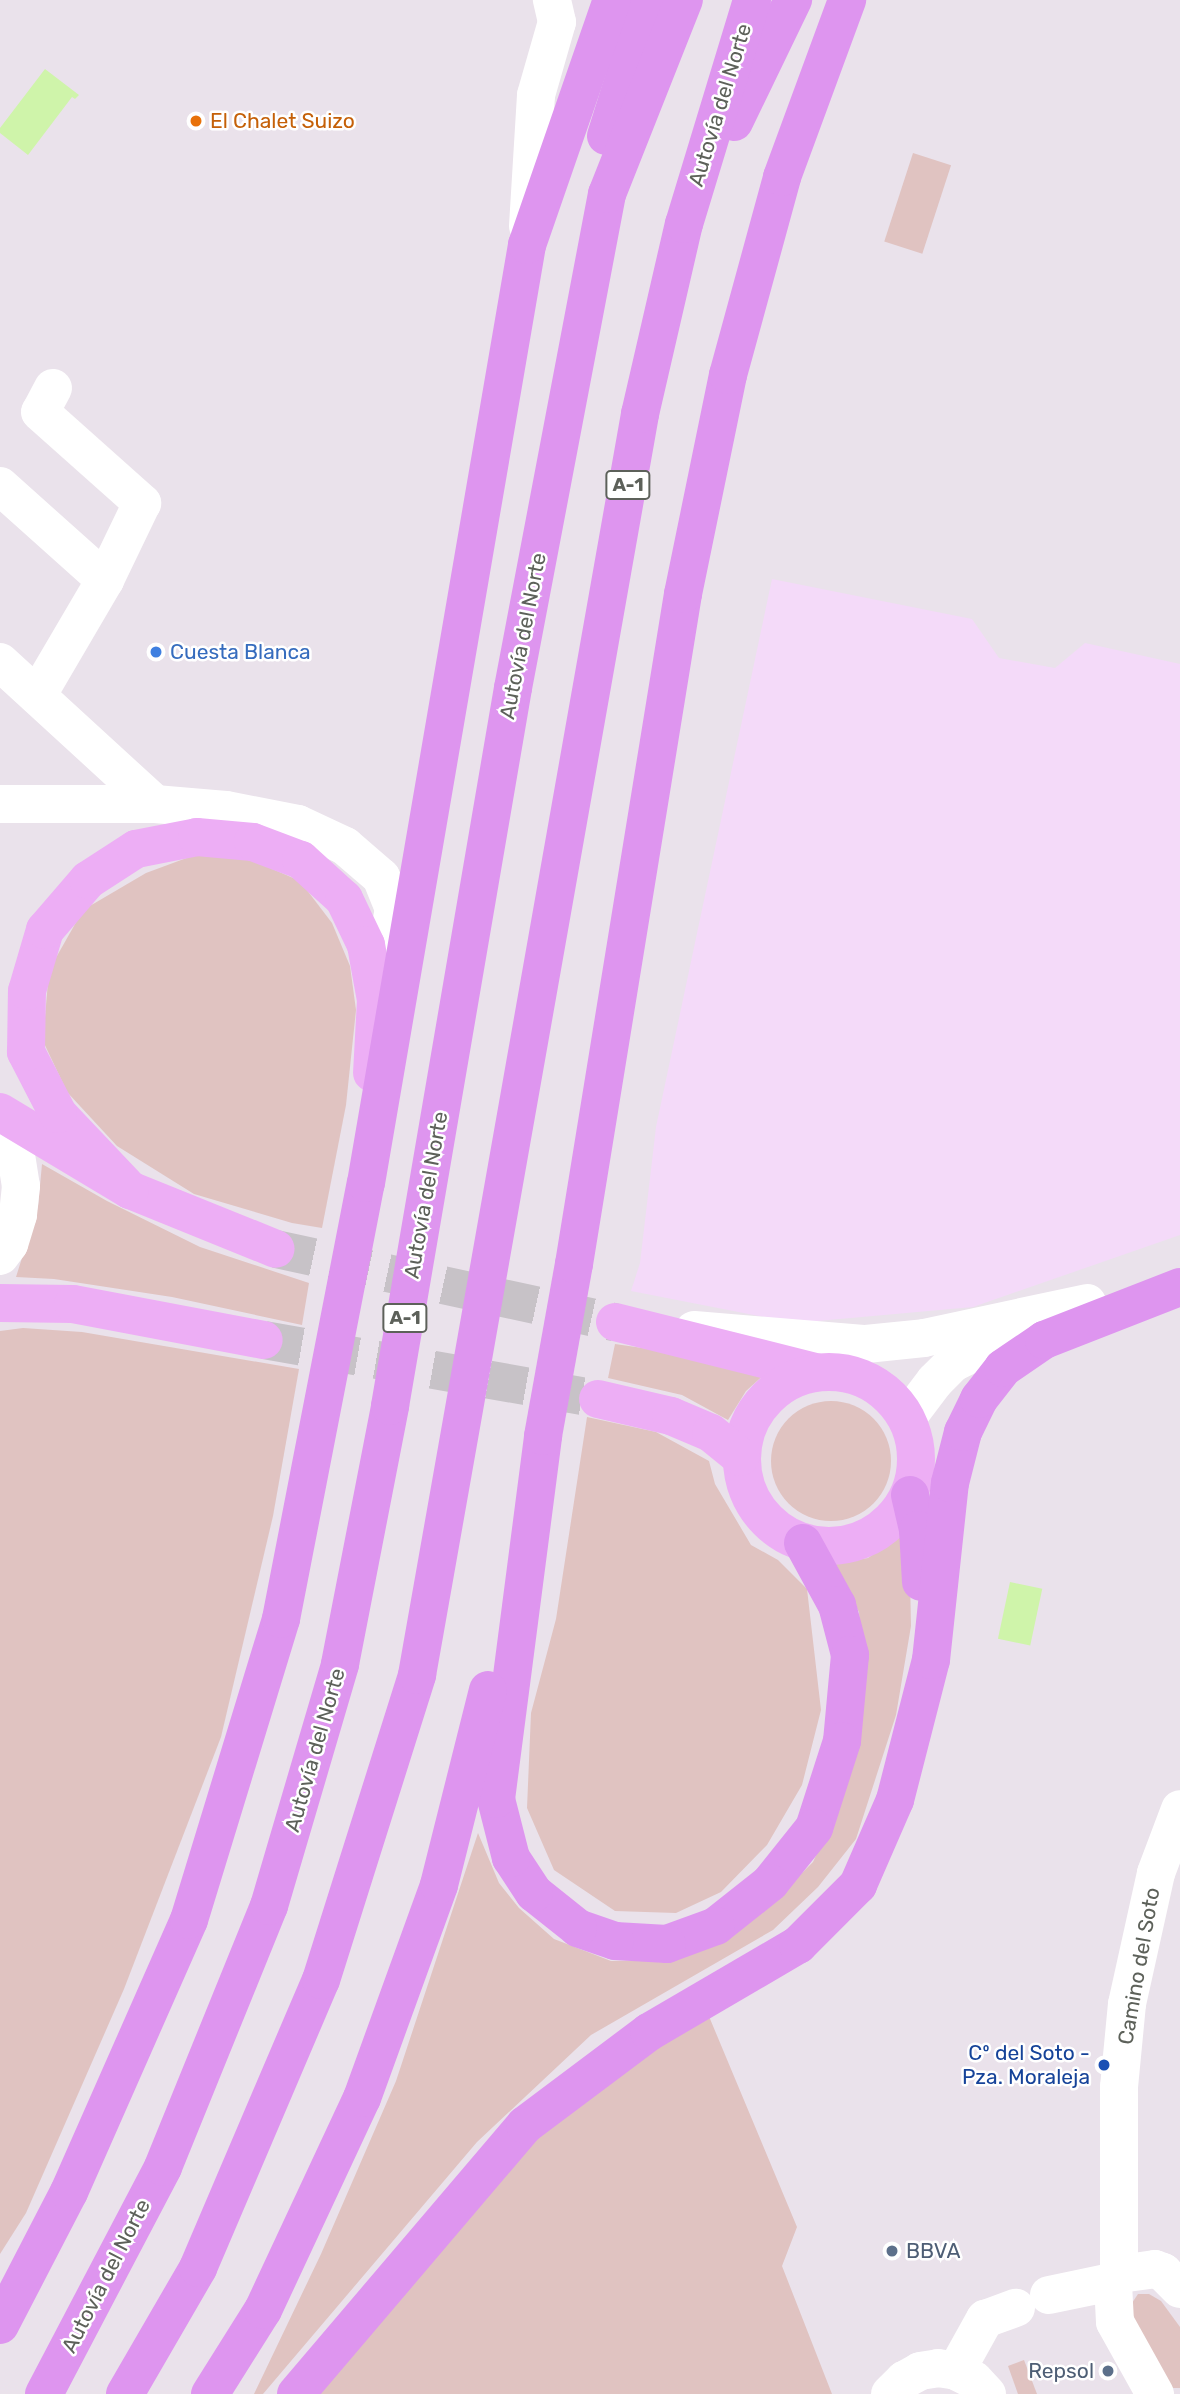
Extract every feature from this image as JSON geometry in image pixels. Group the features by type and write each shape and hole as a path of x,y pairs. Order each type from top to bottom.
{"highway":[{"path":"0,2325 69,2192 189,1920 281,1619 366,1183 527,245 612,0"},
{"path":"607,194 606,131 649,0"},
{"name":"Autovía del Norte","path":"44,2394 163,2167 269,1906 340,1664 390,1406 513,688 607,194 684,0"},
{"name":"Autovía del Norte","path":"125,2394 198,2268 321,1980 417,1675 640,414 684,224 752,0"},
{"path":"684,224 793,0"},
{"path":"803,1543 836,1605 850,1655 842,1741 814,1828 770,1883 716,1926 667,1944 615,1941 578,1928 534,1894 511,1858 496,1799 532,1517 682,594 727,374 782,177 847,0"},
{"path":"296,2394 525,2125 649,2032 798,1945 858,1885 895,1800 931,1660 950,1483 962,1432 979,1399 1003,1368 1044,1340 1180,1287"},
{"path":"908,1751 923,1608 918,1530 910,1495"},
{"path":"210,2394 263,2310 362,2098 439,1885 532,1517"},
{"path":"0,2296 69,2192"}],"main road":[{"path":"130,1190 58,1114 26,1052 27,991 45,930 88,880 136,849 197,837 253,842 301,860 344,899 366,945 376,1000 366,1183"},
{"path":"0,1112 130,1190 276,1249"},
{"path":"0,1303 73,1304 264,1340"},
{"path":"615,1322 816,1372 852,1374 884,1391 907,1418 916,1443 917,1470 910,1495 883,1528 845,1546 803,1543 771,1524 749,1494 741,1457 747,1427 763,1401 787,1382 816,1372"},
{"path":"598,1399 671,1416 711,1433 741,1457"}],"street":[{"path":"527,245 537,95 556,22 552,0"},
{"path":"37,696 104,580 142,503 40,412 53,388"},
{"path":"0,486 104,580"},
{"path":"0,662 155,804"},
{"path":"0,804 155,804 226,810 298,824 345,846 381,877 394,909 376,1000"},
{"path":"0,1127 16,1155 21,1186 18,1215 9,1244 0,1256"},
{"path":"907,1418 935,1381 953,1363 991,1343 1087,1303 1180,1269"},
{"path":"615,1322 809,1342 866,1344 924,1338 1087,1303"},
{"name":"Camino del Soto","path":"1155,2394 1115,2322 1112,2300 1117,2278 1119,2087 1127,2004 1156,1873 1180,1809"},
{"name":"Camino del Soto","path":"1119,2168 1170,2275"},
{"path":"956,2371 985,2319 1032,2301 1117,2278 1170,2275"},
{"path":"890,2394 904,2380 920,2371 938,2368 956,2371 974,2380 988,2394"}],"shaded area":[{"path":"45,69 79,95 75,99 72,97 28,155 0,133 0,128"},
{"path":"913,153 951,165 922,254 884,241"},
{"path":"772,579 972,619 999,658 1055,668 1085,643 1180,664 1180,1235 973,1307 795,1323 631,1291 640,1263 656,1127"},
{"path":"200,853 254,861 300,881 332,923 350,966 356,1010 346,1105 322,1228 292,1223 194,1194 117,1146 67,1092 43,1041 49,970 83,910 146,873"},
{"path":"42,1164 107,1201 200,1247 309,1283 302,1325 172,1297 54,1279 16,1277 38,1207"},
{"path":"23,1328 82,1332 299,1369 273,1516 221,1737 124,1989 26,2213 0,2254 0,1331"},
{"path":"615,1344 697,1356 768,1371 746,1391 728,1420 682,1395 608,1378"},
{"path":"831,1401 854,1406 873,1419 886,1438 891,1461 886,1484 873,1503 854,1516 831,1521 808,1516 789,1503 776,1484 771,1461 776,1438 789,1419 808,1406"},
{"path":"587,1417 656,1432 709,1461 715,1484 751,1545 778,1560 807,1589 821,1710 802,1785 767,1845 721,1892 676,1913 615,1911 554,1870 527,1808 531,1713 556,1619"},
{"path":"909,1529 911,1626 896,1715 856,1839 818,1887 773,1930 591,2035 477,2142 263,2394 254,2394 321,2254 396,2081 478,1833 499,1883 519,1908 554,1939 611,1961 663,1960 765,1910 813,1862 838,1808 863,1669 859,1612 834,1564 868,1558"},
{"path":"1010,1582 1042,1589 1030,1646 998,1639"},
{"path":"708,2014 797,2227 782,2266 832,2394 320,2394 536,2139 612,2077"},
{"path":"1138,2294 1149,2294 1161,2301 1180,2327 1180,2388 1172,2388 1133,2317 1132,2303"},
{"path":"1024,2360 1037,2394 1018,2394 1008,2366"}],"tunnel":[{"path":"276,1249 615,1322"},
{"path":"264,1340 598,1399"}],"place":[{"name":"El Chalet Suizo","path":"196,121"},
{"name":"Cuesta Blanca","path":"156,652"},
{"name":"Cº del Soto - Pza. Moraleja","path":"1104,2065"},
{"name":"BBVA","path":"892,2251"},
{"name":"Repsol","path":"1108,2371"}]}
